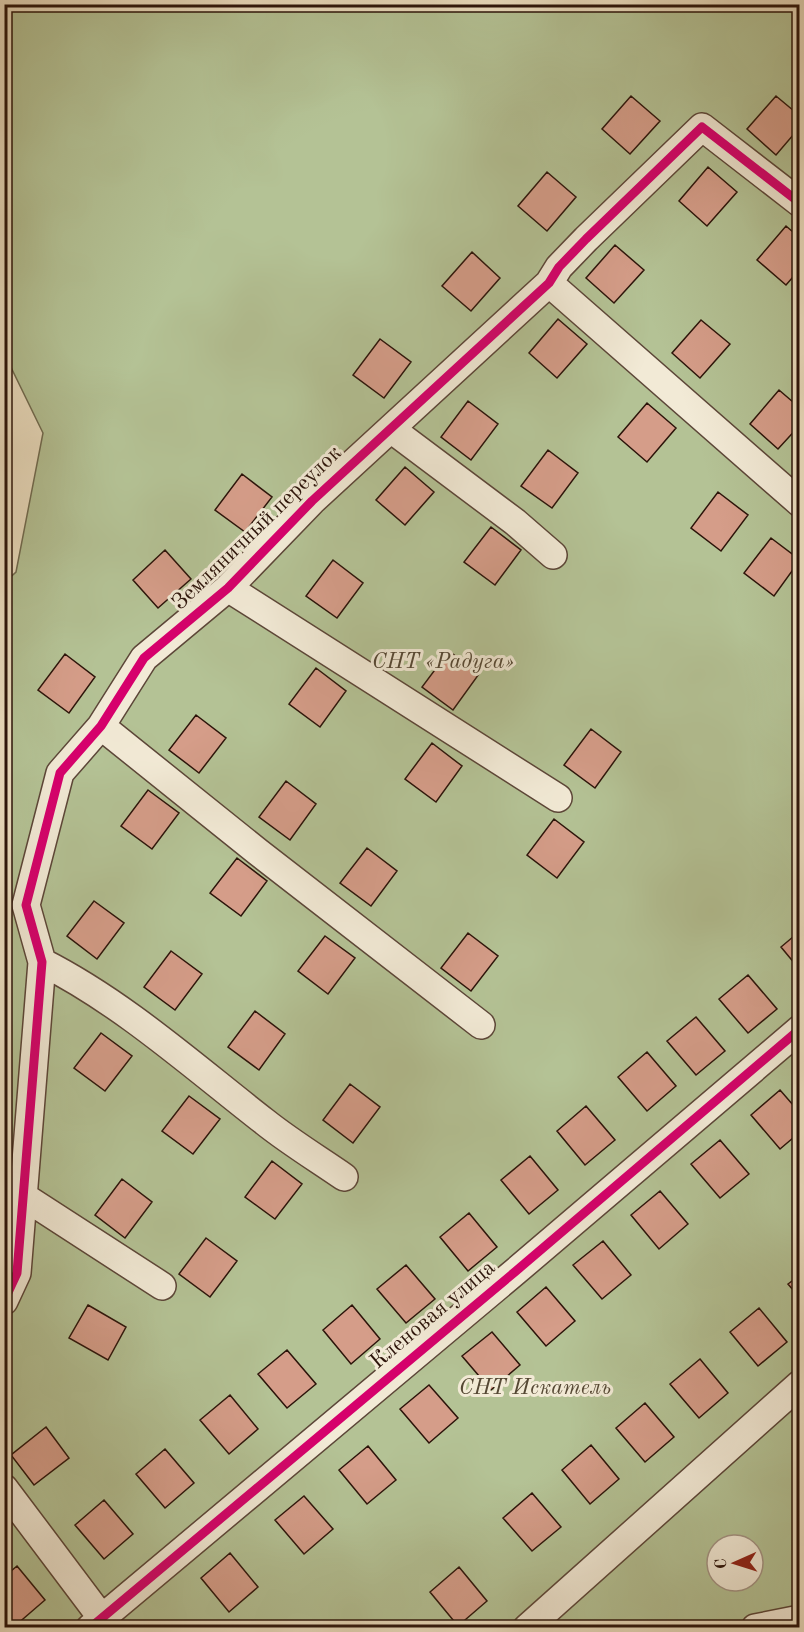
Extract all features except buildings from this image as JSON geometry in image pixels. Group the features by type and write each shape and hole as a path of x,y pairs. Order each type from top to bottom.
{"street":[{"name":"Земляничный переулок","path":"4,1301 17,1272 42,962 26,905 60,773 101,726 144,658 228,588 312,501 549,283 559,267 585,239 702,127 800,203"},
{"path":"549,283 800,503"},
{"path":"391,429 515,522 553,555"},
{"path":"228,588 558,798"},
{"path":"101,726 258,852 482,1025"},
{"path":"42,962 63,972 145,1027 268,1125 344,1177"},
{"name":"Кленовая улица","path":"95,1622 516,1271 800,1029"},
{"path":"23,1196 162,1286"},
{"path":"527,1628 800,1384"},
{"path":"4,1488 95,1622"},
{"path":"755,1628 800,1619"}],"green space":[{"path":"5,5 799,5 799,1627 5,1627 4,583 16,572 43,433 5,355"}],"cycle path":[{"path":"4,1301 17,1273 42,962 26,905 60,773 101,726 144,658 228,588 312,501 549,283 559,267 586,239 702,127 800,203"},
{"path":"90,1628 516,1271 800,1029"}],"park label":[{"name":"СНТ «Радуга»","path":"443,662"},
{"name":"СНТ Искатель","path":"535,1388"}]}
